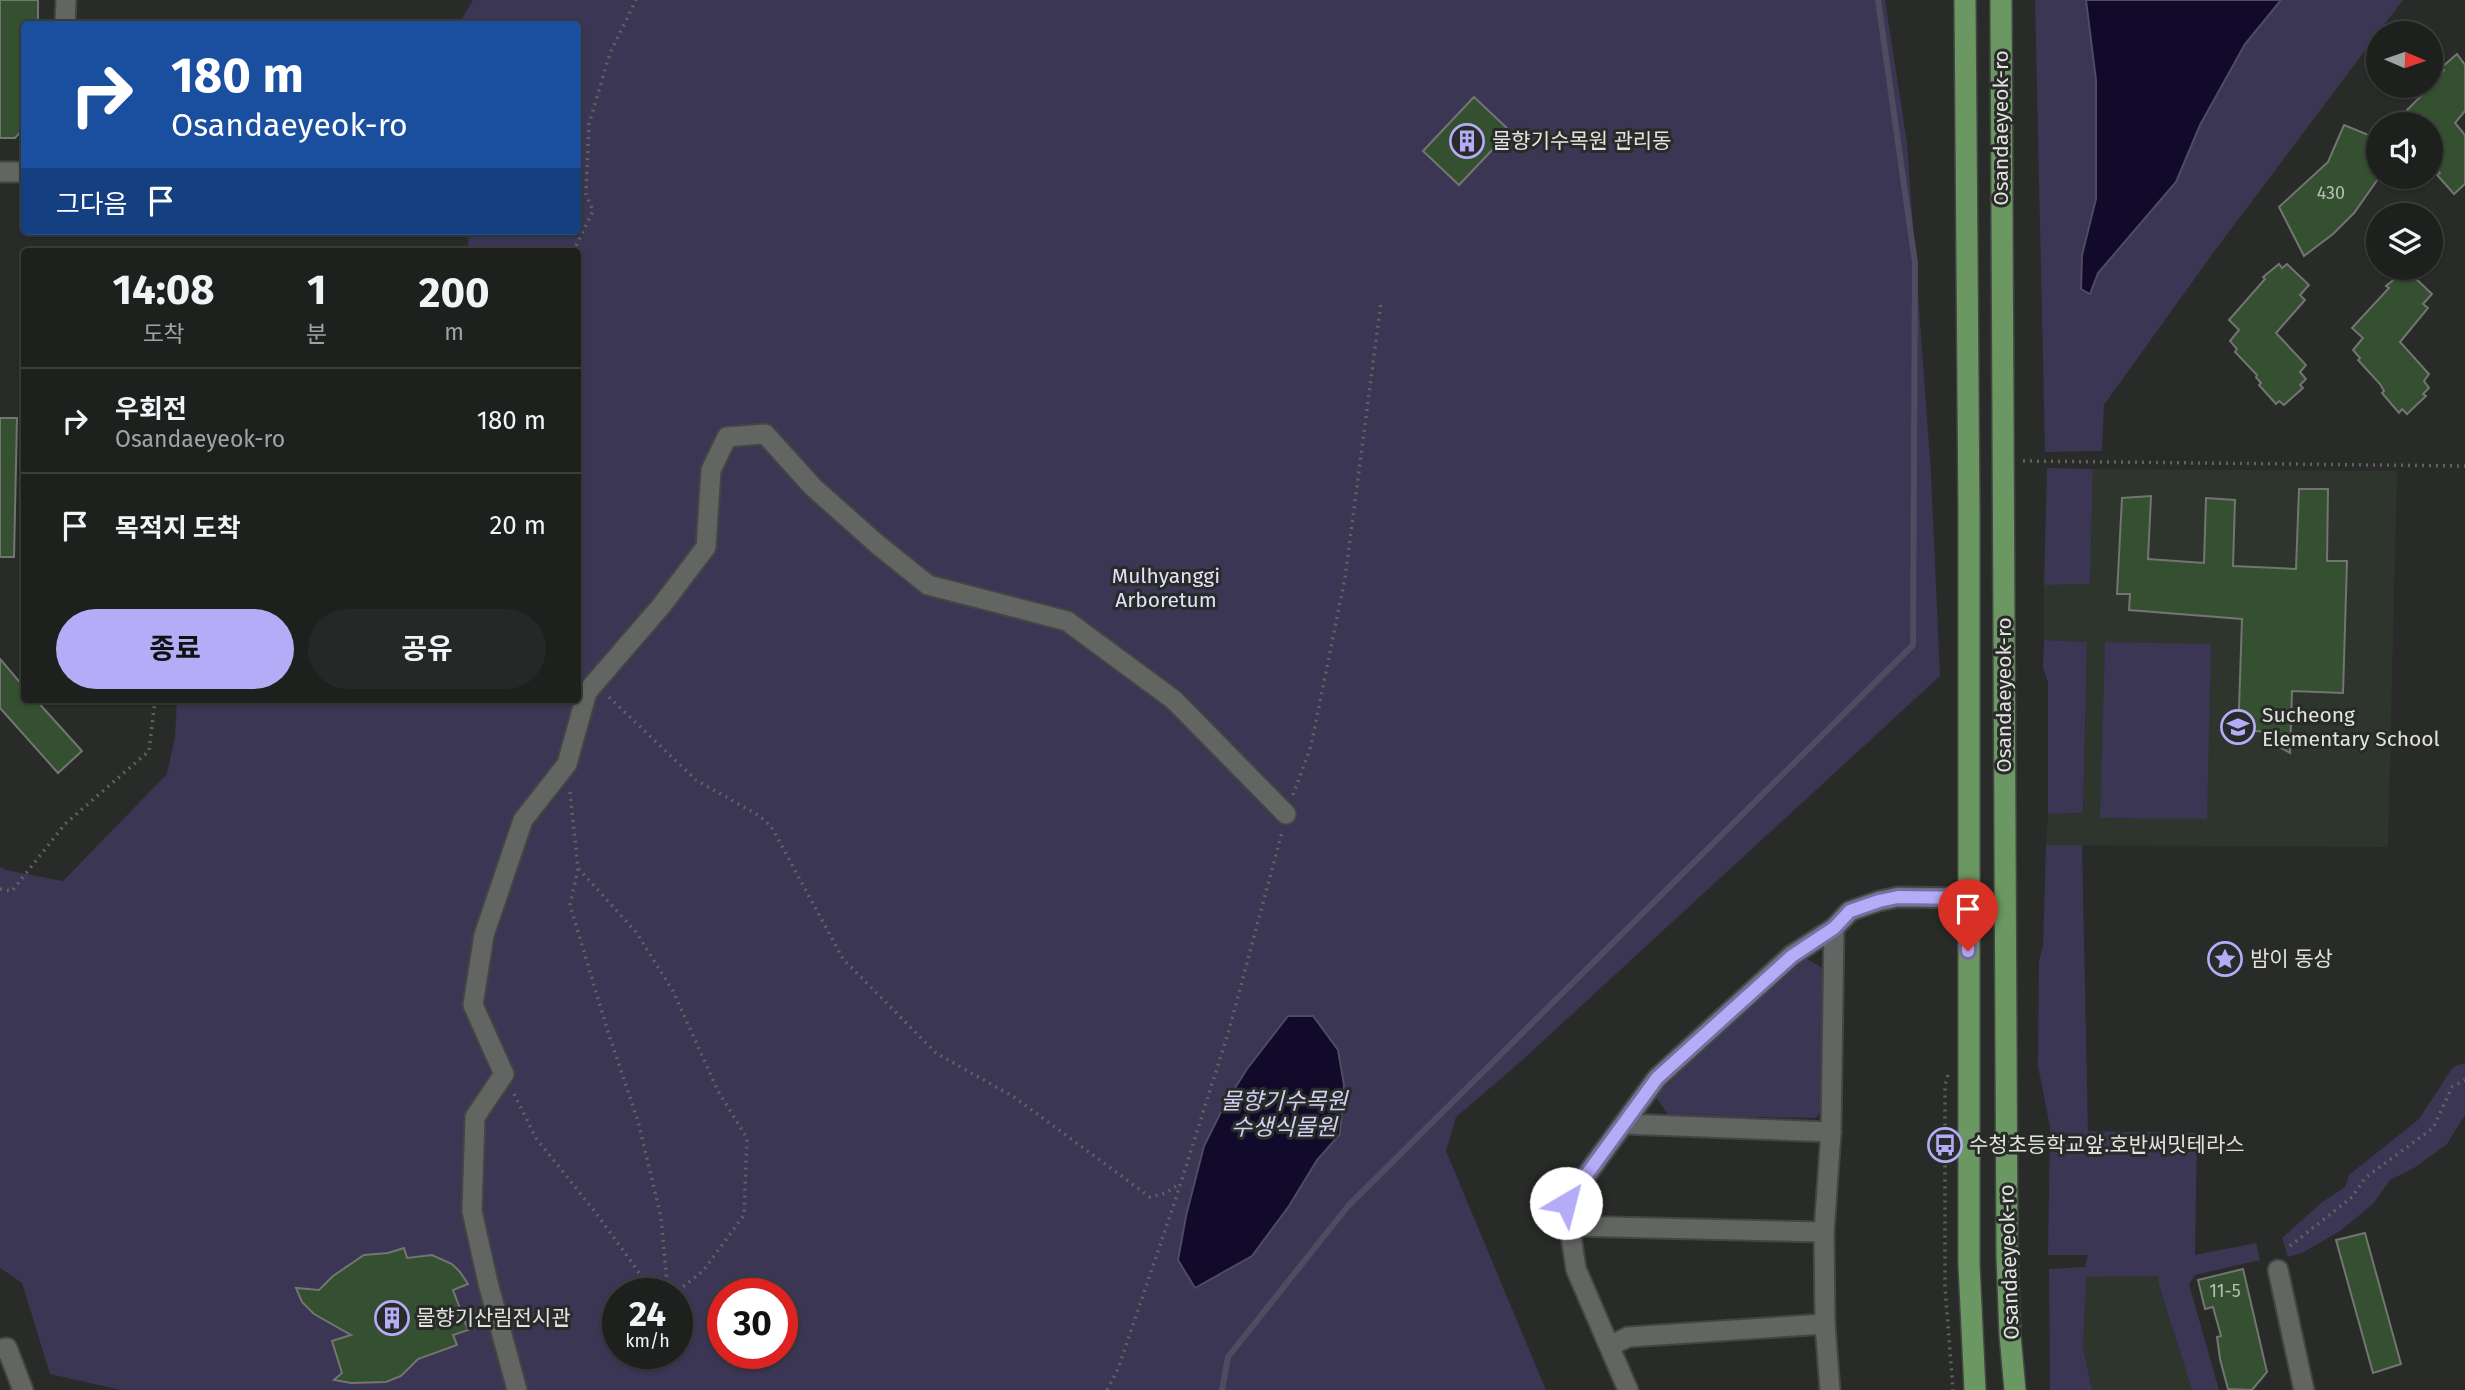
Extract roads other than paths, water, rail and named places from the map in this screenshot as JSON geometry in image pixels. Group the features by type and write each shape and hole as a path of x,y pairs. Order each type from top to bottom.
{"main road":[{"name":"Osandaeyeok-ro","path":"1965,0 1969,518 1969,1265 1975,1390"},
{"name":"Osandaeyeok-ro","path":"2001,0 2007,1256 2015,1390"}],"street":[{"path":"65,21 66,0"},
{"path":"0,172 21,172"},
{"path":"517,1390 472,1211 475,1117 504,1074 473,1005 484,935 523,820 567,764 587,692 662,605 706,547 711,470 727,437 765,434 813,486 877,544 928,585 1068,621 1174,699 1286,814"},
{"path":"1628,1390 1576,1269 1566,1203 1657,1078 1792,956 1834,928 1850,911 1879,901 1922,897 1968,898"},
{"path":"1830,1390 1825,1324 1824,1232 1831,1132 1834,928"},
{"path":"1625,1124 1831,1132"},
{"path":"1570,1226 1824,1232"},
{"path":"2278,1270 2304,1390"},
{"path":"1610,1346 1628,1337 1825,1324"},
{"path":"0,1349 7,1348 23,1390"}],"water":[{"path":"2086,0 2281,0 2245,44 2200,125 2176,182 2098,273 2090,294 2081,289 2082,255 2096,199 2096,80"},
{"name":"물향기수목원 수생식물원","path":"1288,1016 1313,1016 1338,1050 1344,1085 1340,1134 1317,1160 1289,1206 1252,1256 1195,1288 1178,1260 1204,1146 1225,1104 1247,1069"}],"waterway":[{"path":"1222,1390 1228,1357 1348,1206 1913,645 1915,263 1878,0"}],"place":[{"name":"물향기수목원 관리동","path":"1467,141"},
{"name":"Sucheong Elementary School","path":"2238,727"},
{"name":"밤이 동상","path":"2225,959"},
{"name":"수청초등학교앞.호반써밋테라스","path":"1945,1145"},
{"name":"물향기산림전시관","path":"392,1318"}],"park label":[{"name":"Mulhyanggi Arboretum","path":"1166,588"}]}
